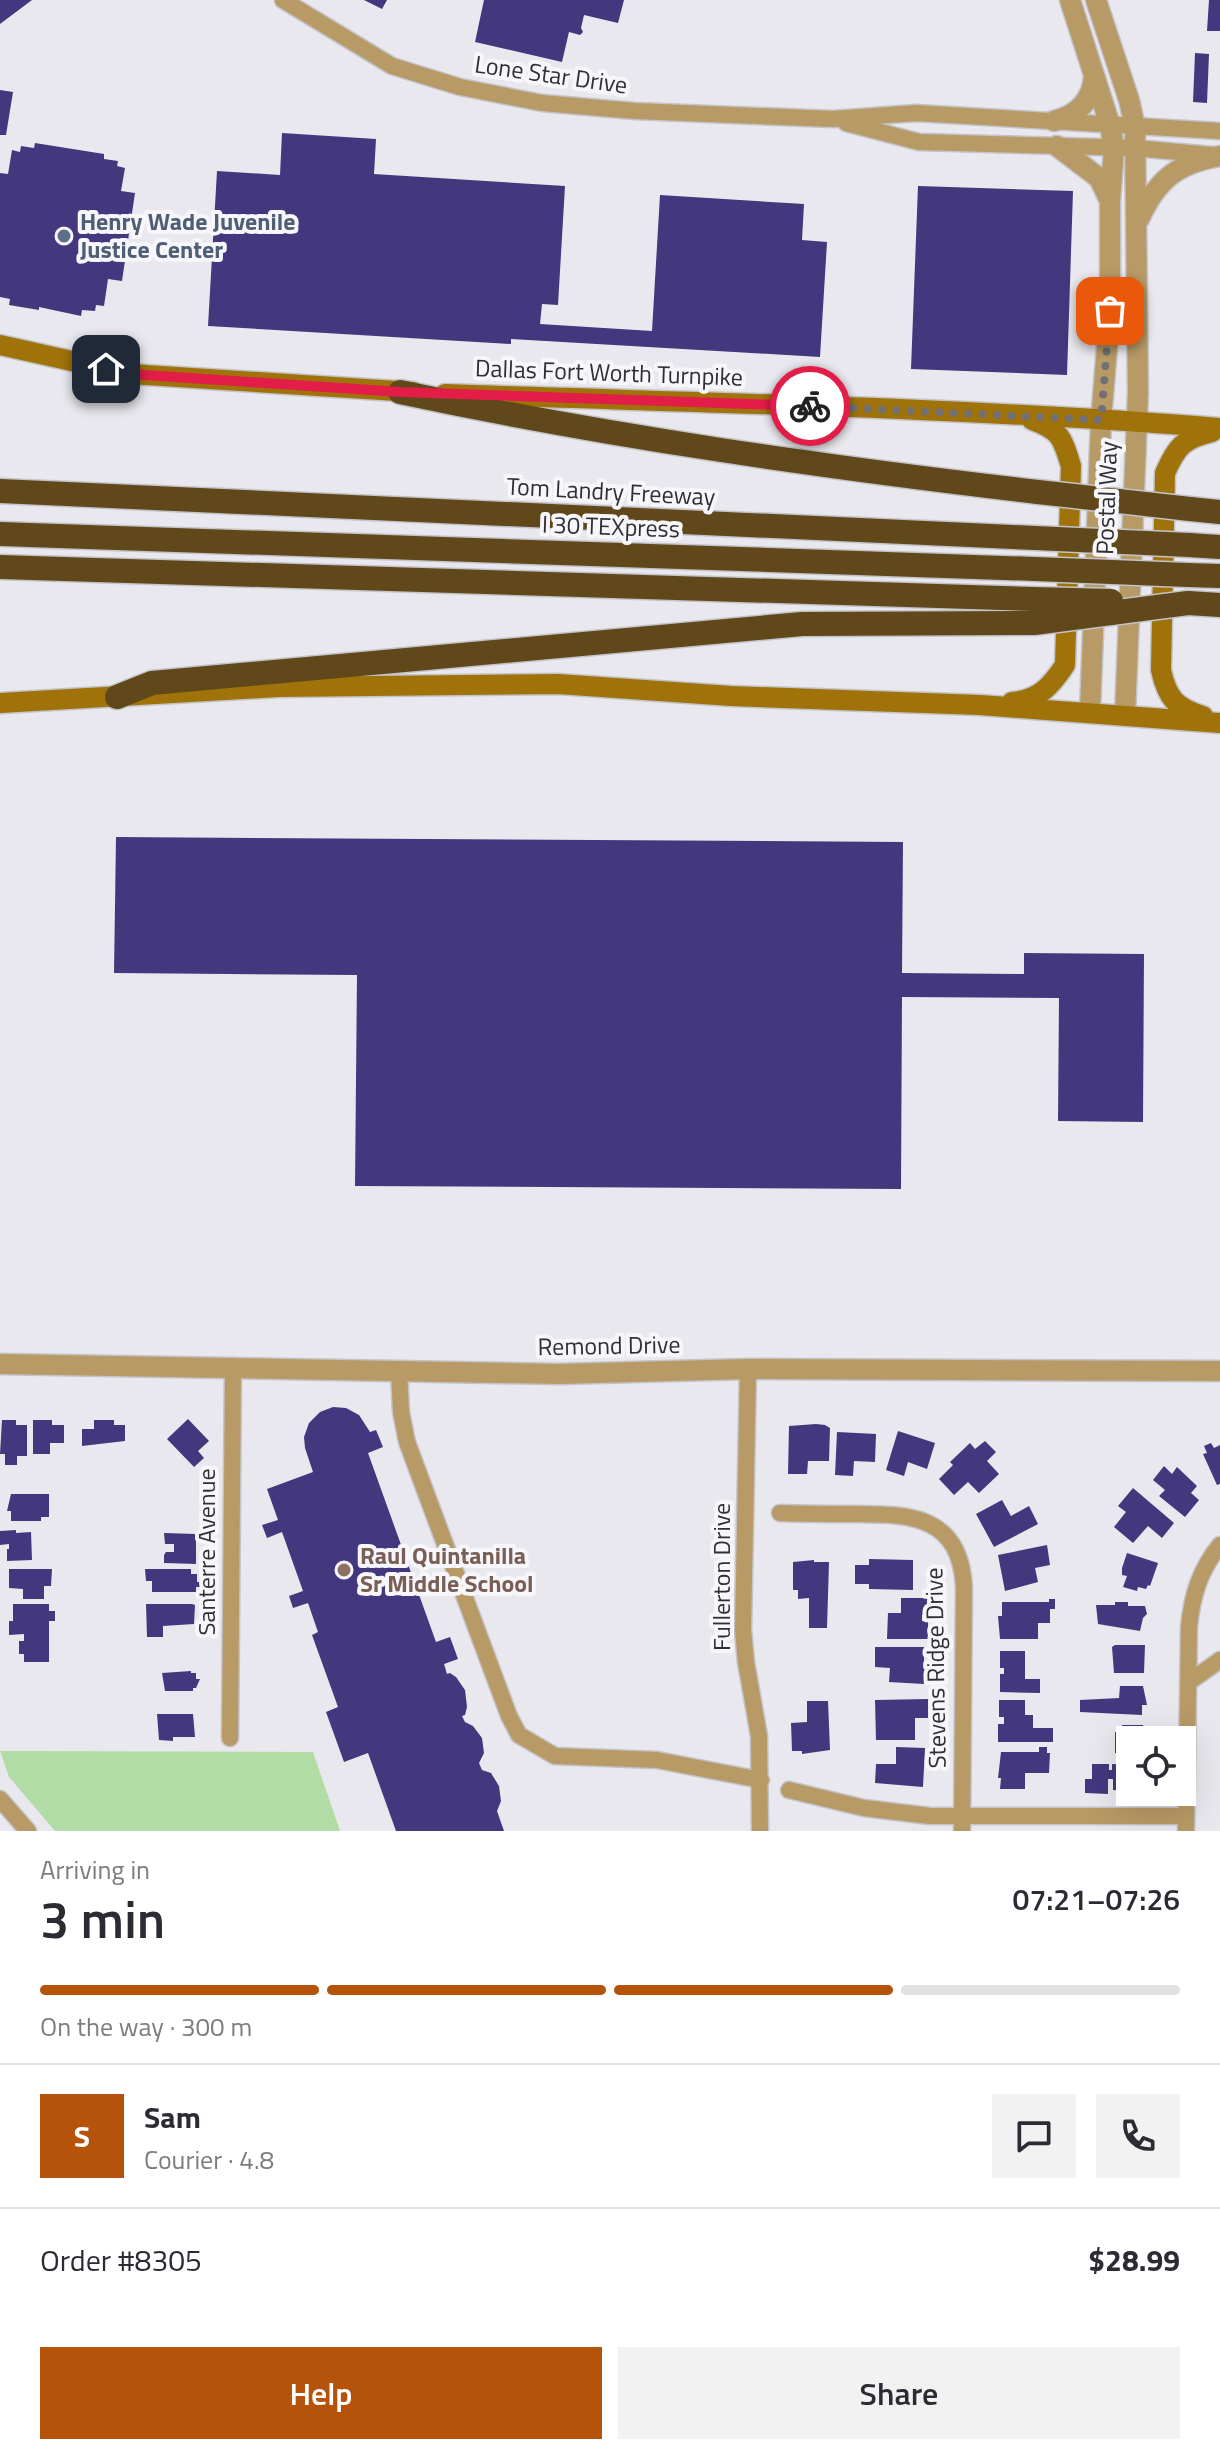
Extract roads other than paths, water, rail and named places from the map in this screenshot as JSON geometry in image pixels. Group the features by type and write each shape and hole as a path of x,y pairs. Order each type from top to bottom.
{"highway":[{"path":"400,392 499,413 786,460 1220,512"},
{"name":"Tom Landry Freeway","path":"0,491 1220,547"},
{"name":"I 30 TEXpress","path":"0,534 1220,576"},
{"path":"0,567 1034,611"},
{"path":"117,697 152,683 750,628 1188,603 1220,605"}],"main road":[{"name":"Dallas Fort Worth Turnpike","path":"0,345 130,374 400,392 1135,421 1220,429"},
{"path":"980,705 1026,701 1049,689 1065,665 1071,466 1065,445 1054,429 1020,416"},
{"path":"1220,429 1193,437 1175,450 1165,473 1161,670 1166,692 1185,710 1220,722"},
{"path":"0,703 278,687 558,684 731,696 980,705 1220,722"}],"street":[{"name":"Lone Star Drive","path":"283,0 392,66 460,87 542,103 833,119 916,113 1220,131"},
{"name":"Postal Way","path":"1070,0 1110,125 1114,148 1110,201 1110,311 1101,420 1090,712"},
{"name":"Postal Way","path":"1096,0 1135,127 1138,392 1125,715"},
{"path":"1054,121 1083,106 1093,89 1094,75"},
{"name":"Lone Star Drive","path":"833,119 919,142 1135,148 1220,156"},
{"path":"1057,146 1099,178 1110,201"},
{"path":"1136,227 1148,200 1163,180 1199,159 1220,156"},
{"name":"Remond Drive","path":"0,1364 559,1374 748,1369 1220,1371"},
{"name":"Santerre Avenue","path":"230,1738 233,1366"},
{"path":"399,1369 401,1412 407,1442 509,1716 519,1735 555,1756 657,1760 761,1780"},
{"name":"Fullerton Drive","path":"748,1369 743,1630 759,1736 760,1831"},
{"name":"Stevens Ridge Drive","path":"780,1513 910,1516 940,1531 950,1540 959,1556 964,1587 962,1824"},
{"path":"789,1790 962,1824 1186,1823 1192,1597 1201,1573 1220,1545"},
{"path":"1189,1682 1220,1660"},
{"path":"0,1799 28,1831"}],"place":[{"name":"Henry Wade Juvenile Justice Center","path":"64,236"},
{"name":"Raul Quintanilla Sr Middle School","path":"344,1570"}]}
